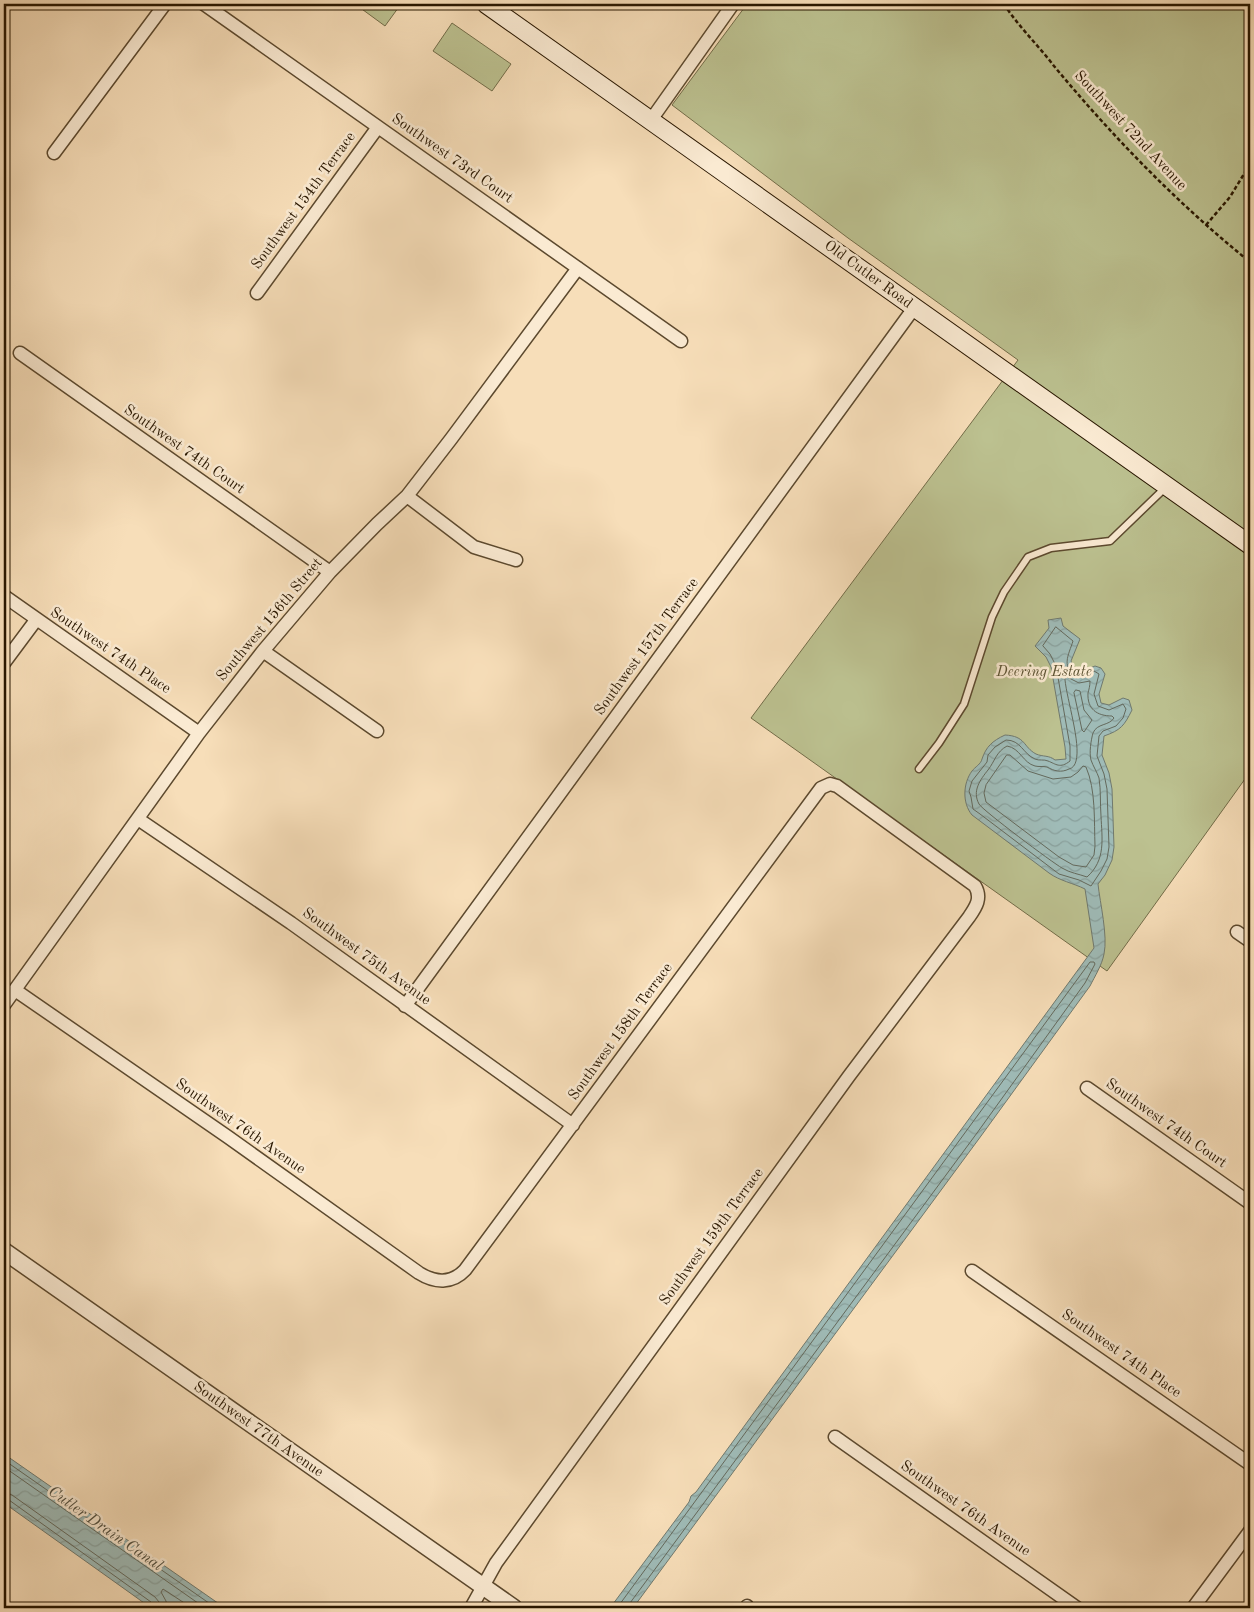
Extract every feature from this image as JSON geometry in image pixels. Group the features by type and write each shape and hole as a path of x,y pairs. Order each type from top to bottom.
{"main road":[{"name":"Old Cutler Road","path":"486,4 1250,545"}],"street":[{"path":"54,153 165,4"},
{"name":"Southwest 73rd Court","path":"204,4 681,341"},
{"path":"651,120 733,4"},
{"name":"Southwest 154th Terrace","path":"257,293 378,127"},
{"name":"Southwest 156th Street","path":"4,1005 199,733 263,651 330,572 406,496 451,439 578,268"},
{"name":"Southwest 157th Terrace","path":"405,1006 914,308"},
{"name":"Southwest 74th Court","path":"20,354 330,572"},
{"path":"406,496 474,547 516,560"},
{"name":"Southwest 74th Place","path":"4,596 199,733"},
{"path":"4,663 36,620"},
{"path":"263,651 377,731"},
{"name":"Southwest 158th Terrace","path":"449,1281 458,1277 466,1270 814,796 824,785 837,786 975,886"},
{"name":"Southwest 75th Avenue","path":"138,819 291,923 573,1125"},
{"name":"Southwest 159th Terrace","path":"471,1608 501,1555 843,1084 969,916 978,900 975,886"},
{"path":"1237,932 1250,942"},
{"name":"Southwest 76th Avenue","path":"15,990 228,1137 419,1273 433,1280 449,1281"},
{"name":"Southwest 74th Court","path":"1087,1088 1250,1203"},
{"name":"Southwest 77th Avenue","path":"4,1251 514,1608"},
{"name":"Southwest 74th Place","path":"972,1271 1250,1464"},
{"name":"Southwest 76th Avenue","path":"835,1437 1077,1608"},
{"path":"1193,1608 1250,1531"}],"lane":[{"path":"919,769 939,743 964,704 992,617 1004,592 1028,557 1051,548 1110,541 1167,486"}],"path":[{"name":"Southwest 72nd Avenue","path":"1004,4 1081,98 1147,170 1206,225 1250,262"},
{"path":"1206,225 1230,197 1250,164"}],"green space":[{"path":"355,4 401,4 385,26"},
{"name":"Deering Estate","path":"747,4 1250,4 1250,772 1107,971 751,718 1018,360 848,238 672,105"},
{"path":"452,23 511,64 492,91 433,51"}],"water":[{"path":"1061,618 1063,626 1080,639 1071,661 1074,668 1081,672 1095,666 1101,668 1105,674 1099,694 1101,703 1109,705 1123,698 1129,700 1132,710 1121,727 1104,736 1102,755 1109,773 1112,789 1114,847 1112,860 1105,875 1098,884 1105,938 1104,954 1100,966 1090,986 981,1136 633,1608 610,1608 1094,948 1085,889 1049,873 972,815 965,799 965,787 972,771 990,745 1005,735 1017,737 1036,754 1055,760 1066,759 1051,667 1046,657 1035,646 1049,628 1048,620"},
{"name":"Cutler Drain Canal","path":"4,1454 225,1608 151,1608 4,1503"}]}
